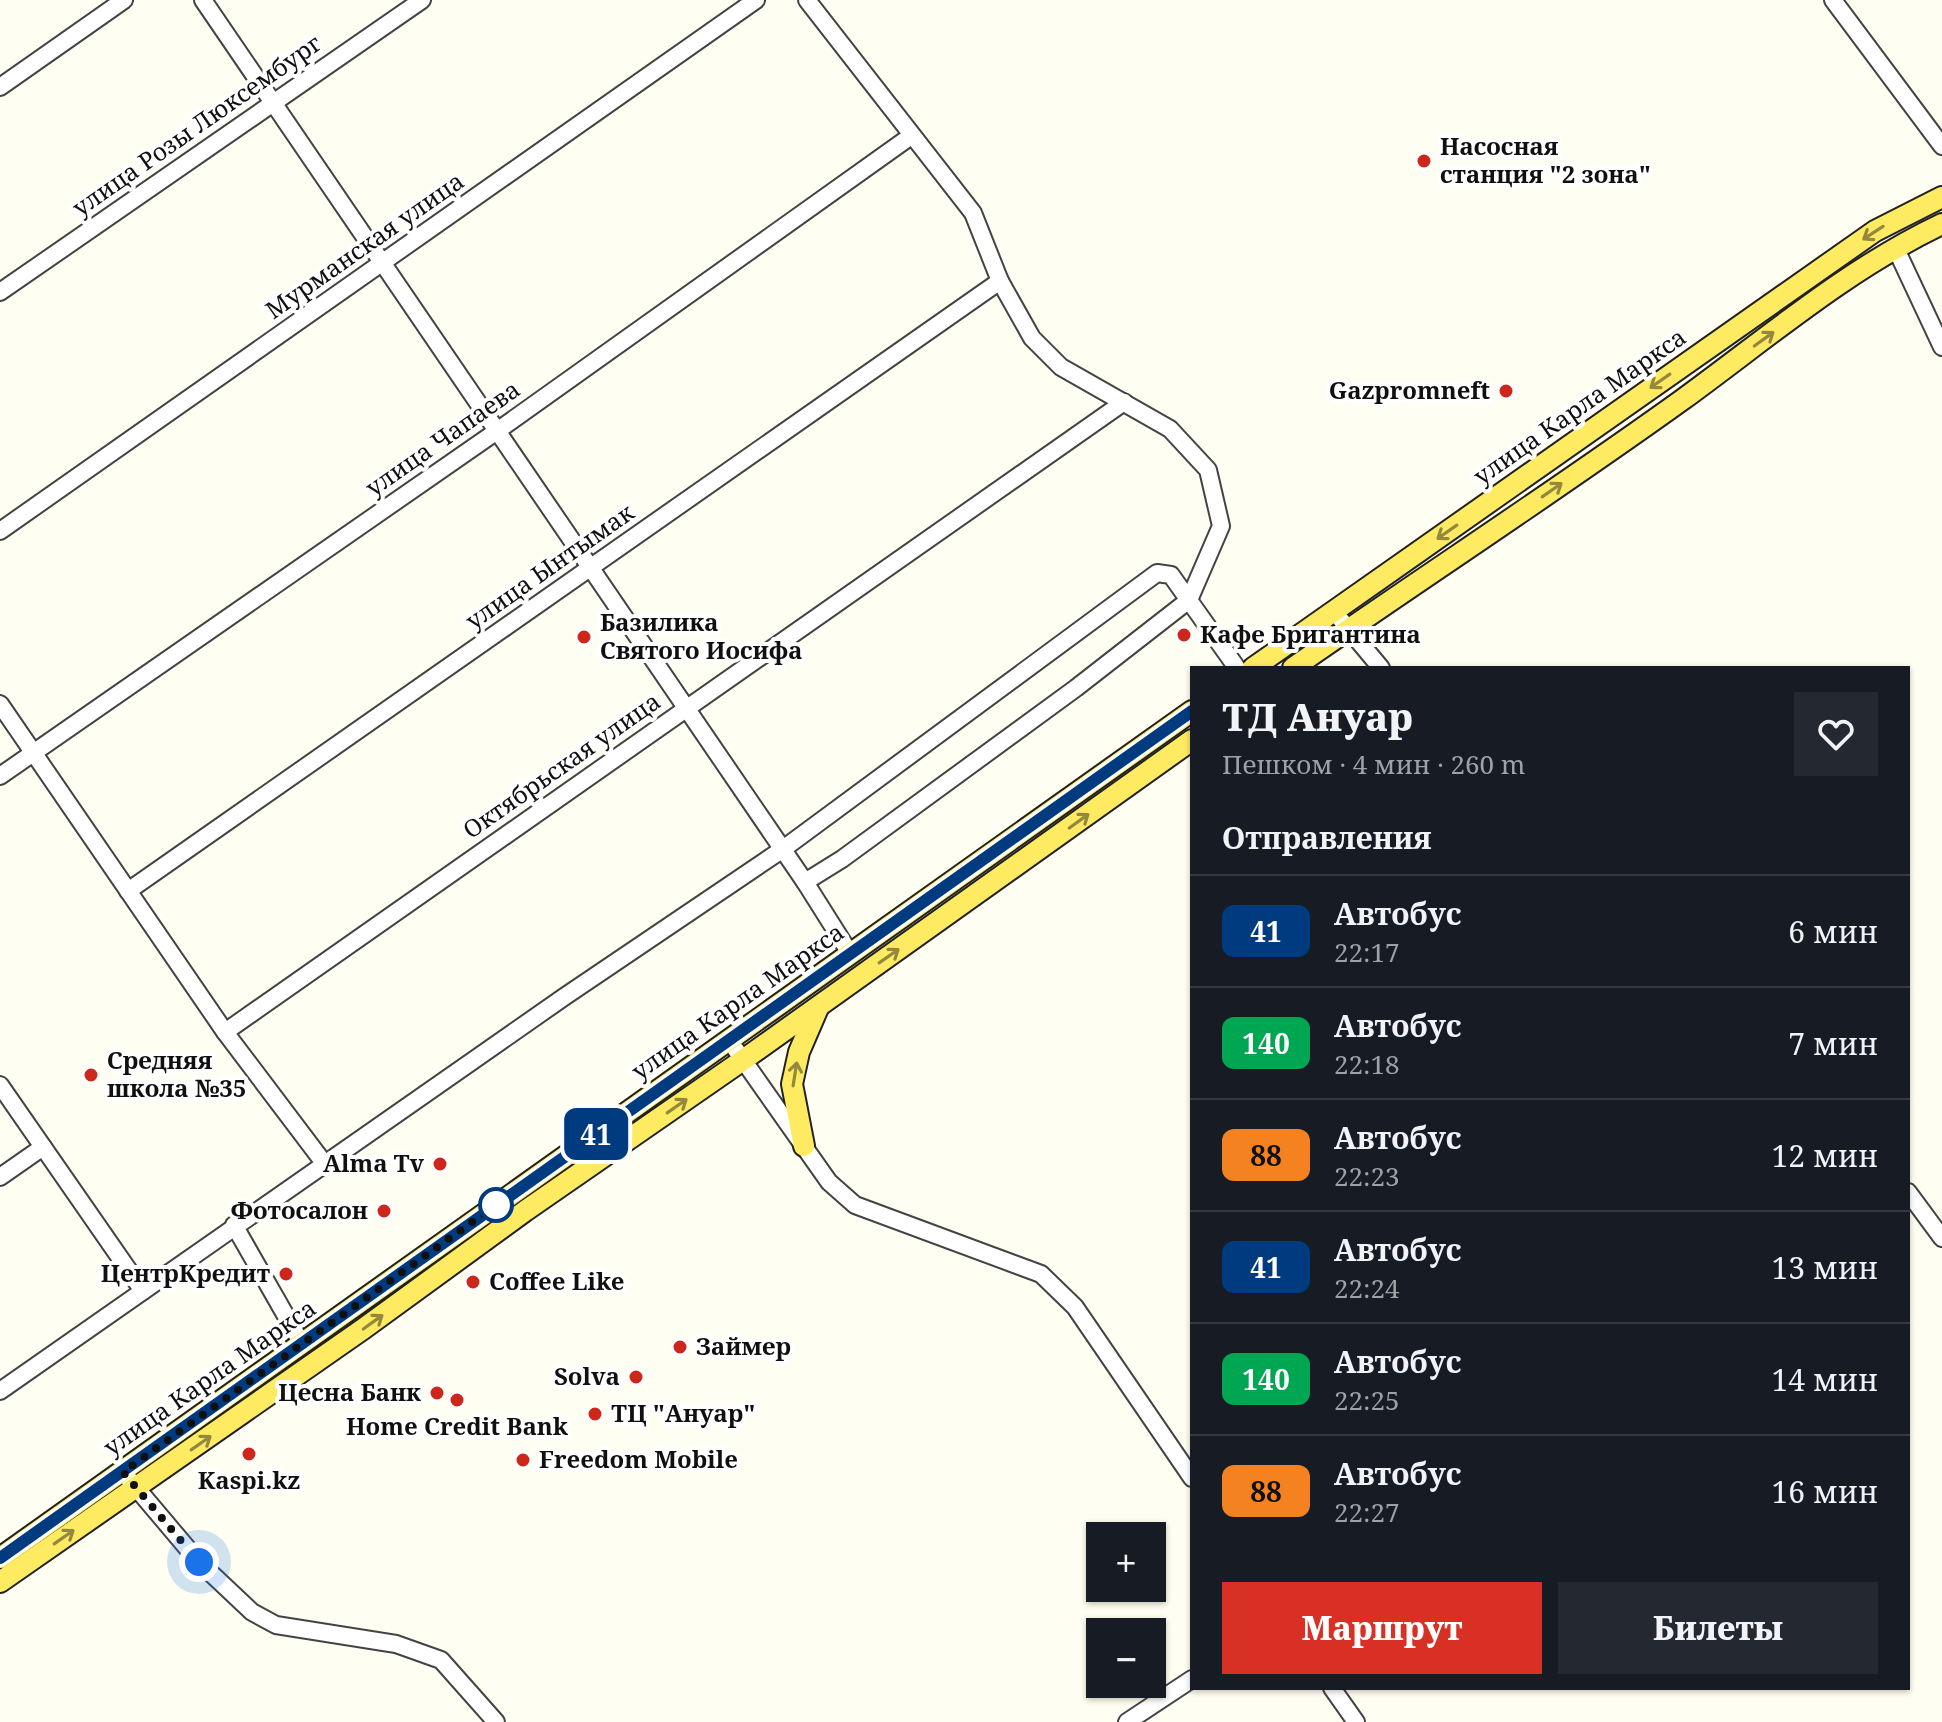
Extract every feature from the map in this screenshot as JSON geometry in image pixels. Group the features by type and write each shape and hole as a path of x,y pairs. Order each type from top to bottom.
{"main road":[{"name":"улица Карла Маркса","path":"1256,666 1875,231 1942,197"},
{"path":"1296,666 1671,407 1835,287 1942,224"},
{"name":"улица Карла Маркса","path":"0,1582 302,1344 1190,712"},
{"name":"улица Карла Маркса","path":"0,1558 130,1479 743,1060 1190,741"},
{"path":"804,1146 792,1084 799,1052 820,1006"}],"street":[{"path":"0,87 124,0"},
{"path":"203,0 783,849 851,955"},
{"name":"улица Розы Люксембург","path":"0,292 422,0"},
{"name":"Мурманская улица","path":"0,531 756,0"},
{"path":"805,882 842,859 1076,688 1189,600 1221,526 1208,470 1170,429 1061,367 1032,338 1000,281 973,213 807,0"},
{"path":"1833,0 1942,146"},
{"name":"улица Чапаева","path":"0,776 497,431 911,136"},
{"path":"1896,249 1942,347"},
{"name":"улица Ынтымак","path":"128,891 1000,281"},
{"name":"Октябрьская улица","path":"225,1032 1124,402"},
{"path":"0,1391 234,1225 783,849 1157,573 1171,575 1236,666"},
{"path":"1334,611 1379,666"},
{"path":"0,704 225,1032 324,1163"},
{"path":"729,1040 829,1182 855,1205 1041,1274 1075,1307 1190,1475"},
{"path":"0,1085 143,1291"},
{"path":"0,1177 43,1147"},
{"path":"1910,1195 1942,1238"},
{"path":"234,1225 302,1344"},
{"path":"130,1479 199,1562 252,1612 276,1625 396,1644 441,1660 496,1722"},
{"path":"1127,1722 1190,1680"},
{"path":"1333,1690 1356,1722"}],"bus line":[{"name":"41","path":"0,1558 1190,712"}],"place":[{"name":"Насосная станция \"2 зона\"","path":"1424,161"},
{"name":"Gazpromneft","path":"1506,391"},
{"name":"Кафе Бригантина","path":"1184,635"},
{"name":"Базилика Святого Иосифа","path":"584,637"},
{"name":"Средняя школа №35","path":"91,1075"},
{"name":"Alma Tv","path":"440,1164"},
{"name":"Фотосалон","path":"384,1211"},
{"name":"ЦентрКредит","path":"286,1274"},
{"name":"Coffee Like","path":"473,1282"},
{"name":"Займер","path":"680,1347"},
{"name":"Solva","path":"636,1377"},
{"name":"Цесна Банк","path":"437,1393"},
{"name":"Home Credit Bank","path":"457,1400"},
{"name":"ТЦ \"Ануар\"","path":"595,1414"},
{"name":"Kaspi.kz","path":"249,1454"},
{"name":"Freedom Mobile","path":"523,1460"}],"route":[{"path":"199,1562 123,1472 496,1205"}]}
